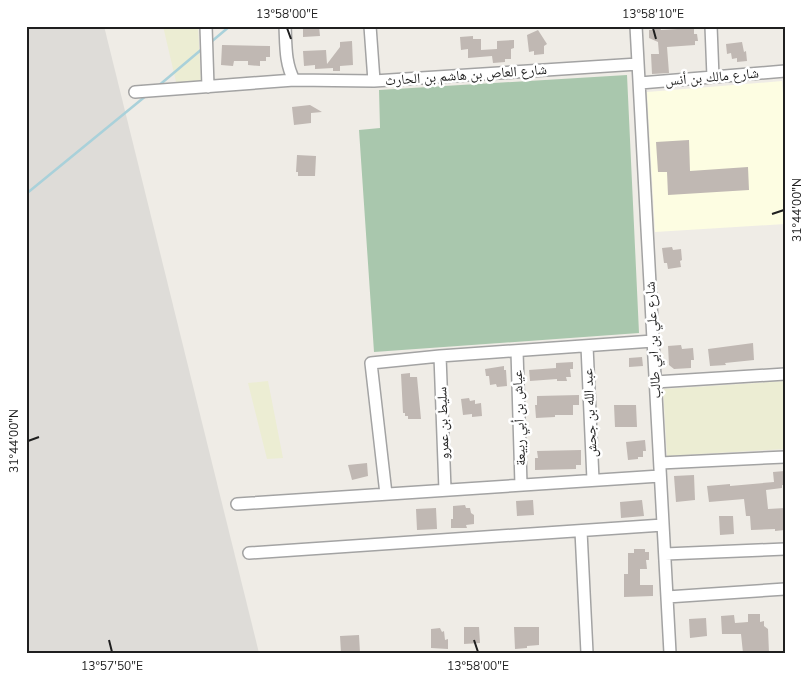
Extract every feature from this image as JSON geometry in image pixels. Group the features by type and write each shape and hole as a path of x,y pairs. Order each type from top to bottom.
{"street":[{"path":"206,26 208,87"},
{"path":"285,26 288,70 294,80"},
{"path":"370,26 374,81"},
{"name":"شارع علي بن ابي طالب","path":"636,26 670,653"},
{"path":"711,26 713,77"},
{"name":"شارع العاص بن هاشم بن الحارث","path":"135,92 294,80 374,81 638,64"},
{"name":"شارع مالك بن أنس","path":"640,83 785,71"},
{"path":"386,494 371,363 440,356 653,341"},
{"name":"عبد الله بن جحش","path":"587,346 593,480"},
{"name":"عياش بن أبي ربيعة","path":"517,351 521,485"},
{"name":"سليط بن عمرو","path":"440,356 445,490"},
{"path":"656,382 785,374"},
{"path":"660,463 785,457"},
{"path":"237,504 660,476"},
{"path":"249,554 663,525"},
{"path":"581,531 587,653"},
{"path":"665,554 785,548"},
{"path":"667,597 785,589"}],"shaded area":[{"path":"26,26 104,26 259,653 26,653"},
{"path":"163,26 198,26 201,83 177,86"},
{"path":"627,75 639,333 374,352 359,130 380,128 379,90"},
{"path":"782,81 785,120 785,224 655,232 647,92"},
{"path":"268,381 283,458 267,459 248,383"},
{"path":"785,381 785,449 667,456 663,389"}],"building":[{"path":"303,26 319,26 320,36 303,37"},
{"path":"655,26 659,26 661,30 694,28 694,34 697,34 698,41 695,41 695,45 667,47 669,73 652,74 651,54 659,54 658,42 649,38 649,30 655,30"},
{"path":"538,30 547,44 544,46 544,54 534,55 534,51 529,52 527,35"},
{"path":"473,36 473,39 481,39 481,50 497,49 497,41 514,40 514,48 511,49 511,59 505,59 505,62 493,63 492,56 468,58 468,49 461,50 460,37"},
{"path":"352,41 353,65 340,66 340,71 333,71 333,68 315,69 315,65 304,66 303,51 326,50 327,64 340,47 340,42"},
{"path":"742,42 744,52 746,51 747,61 737,62 737,58 732,59 731,53 727,54 726,44"},
{"path":"222,45 270,46 270,57 266,57 266,61 260,61 260,66 248,65 248,61 234,61 233,66 221,65"},
{"path":"310,105 322,112 311,113 311,123 294,125 292,107"},
{"path":"689,140 690,171 748,167 749,190 668,195 667,172 658,172 656,142"},
{"path":"297,155 316,156 315,176 298,176 298,172 296,172"},
{"path":"672,247 673,250 681,249 681,267 668,269 667,263 664,263 662,248"},
{"path":"753,343 754,360 710,366 708,349"},
{"path":"681,345 682,349 693,348 694,360 691,360 691,368 674,369 669,365 668,346"},
{"path":"642,357 643,366 629,367 629,358"},
{"path":"573,362 573,369 570,369 571,377 566,377 567,381 557,381 557,379 530,381 529,370 556,368 556,363"},
{"path":"504,366 507,386 497,387 496,384 490,385 489,376 486,376 485,369"},
{"path":"410,373 410,377 417,377 421,419 408,419 408,416 405,416 405,413 403,413 401,374"},
{"path":"579,395 579,405 573,405 573,415 536,418 535,405 537,405 537,396"},
{"path":"469,398 470,401 475,400 475,404 481,403 482,416 472,417 472,414 463,415 461,399"},
{"path":"614,405 636,405 637,427 615,427"},
{"path":"645,440 646,451 643,451 643,457 628,460 626,442"},
{"path":"581,450 581,465 576,465 576,469 535,470 535,458 538,458 537,451"},
{"path":"367,463 368,476 352,480 348,465"},
{"path":"785,471 785,485 782,485 782,488 766,490 768,509 785,508 785,530 751,530 750,516 746,516 744,499 709,502 707,486 774,482 773,472"},
{"path":"694,475 695,500 676,502 674,476"},
{"path":"533,500 534,515 517,516 516,501"},
{"path":"642,500 644,516 621,518 620,502"},
{"path":"465,505 466,508 470,508 471,513 474,515 474,524 466,525 467,528 451,528 453,506"},
{"path":"436,508 437,529 417,530 416,509"},
{"path":"719,516 733,516 734,534 720,535"},
{"path":"634,549 645,549 645,552 649,552 649,560 646,560 647,569 640,569 640,585 653,585 653,596 624,597 624,574 628,574 628,553 634,553"},
{"path":"748,614 760,614 760,622 764,621 764,626 768,629 769,653 743,653 741,634 722,634 721,616 734,615 735,623 748,622"},
{"path":"706,618 707,636 690,638 689,619"},
{"path":"464,627 479,627 480,643 464,644"},
{"path":"514,627 539,627 539,645 515,649"},
{"path":"440,628 442,632 444,631 445,640 448,639 448,649 431,648 431,629"},
{"path":"359,635 360,653 341,653 340,636"}],"waterway":[{"path":"211,42 230,26"},
{"path":"157,87 202,49"},
{"path":"26,194 147,95"}]}
